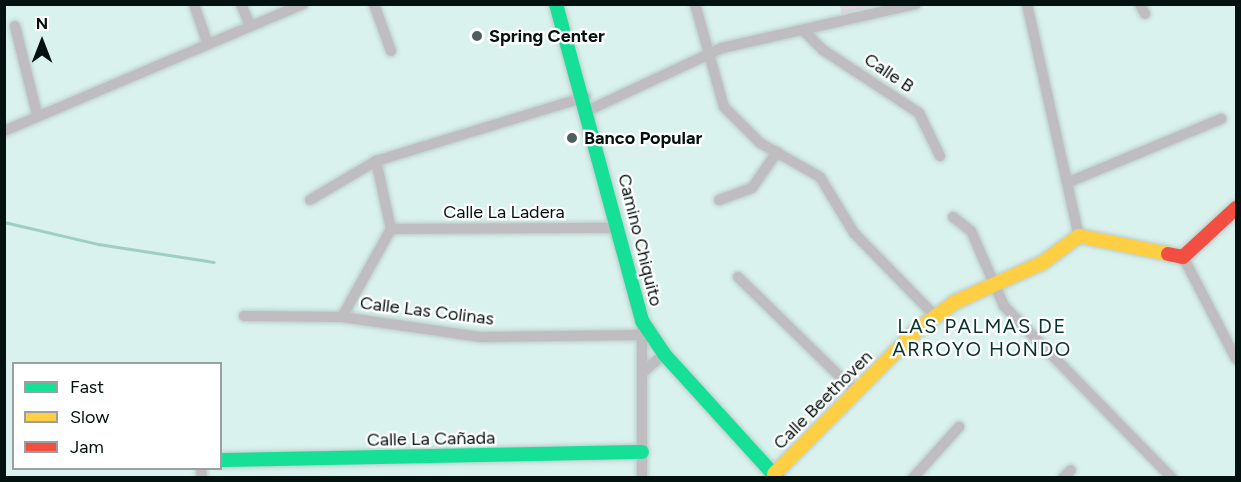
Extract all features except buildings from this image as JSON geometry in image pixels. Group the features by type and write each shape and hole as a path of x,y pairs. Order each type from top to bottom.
{"street":[{"path":"194,4 207,42"},
{"path":"241,4 250,25"},
{"path":"4,131 37,114 303,4"},
{"path":"374,4 391,51"},
{"name":"Camino Chiquito","path":"556,4 587,104 642,328 775,476"},
{"path":"695,4 706,54 724,107 743,130 827,184 854,233 934,315"},
{"path":"310,200 376,161 587,104 706,54 916,4"},
{"path":"1027,4 1069,182 1079,236 1183,256"},
{"path":"15,26 37,114"},
{"name":"Calle B","path":"804,31 823,50 919,113 940,156"},
{"path":"1069,182 1221,119"},
{"path":"719,200 752,188 777,152"},
{"path":"342,317 391,229 376,161"},
{"path":"1183,256 1236,208"},
{"path":"953,217 971,231 995,287 1023,327 1172,477"},
{"name":"Calle La Ladera","path":"391,229 617,228"},
{"name":"Calle Beethoven","path":"775,476 934,315 995,287 1079,236"},
{"path":"1183,256 1236,359"},
{"path":"738,277 856,392"},
{"name":"Calle Las Colinas","path":"244,316 342,317 480,337 642,328"},
{"path":"642,328 642,477"},
{"path":"642,374 664,354"},
{"path":"913,477 959,427"},
{"name":"Calle La Cañada","path":"222,460 642,452"}],"shaded area":[{"path":"840,4 877,4 877,5 841,14"}],"waterway":[{"path":"4,222 98,244 214,262"}],"traffic: fast":[{"path":"556,4 642,321 664,354 777,478"},
{"path":"222,460 642,452"}],"traffic: slow":[{"path":"774,474 917,330 955,302 1042,263 1079,236 1168,254"}],"traffic: jam":[{"path":"1168,254 1183,257 1236,208"}],"place":[{"name":"Spring Center","path":"477,36"},
{"name":"Banco Popular","path":"572,138"}],"district":[{"name":"LAS PALMAS DE ARROYO HONDO","path":"982,338"}]}
